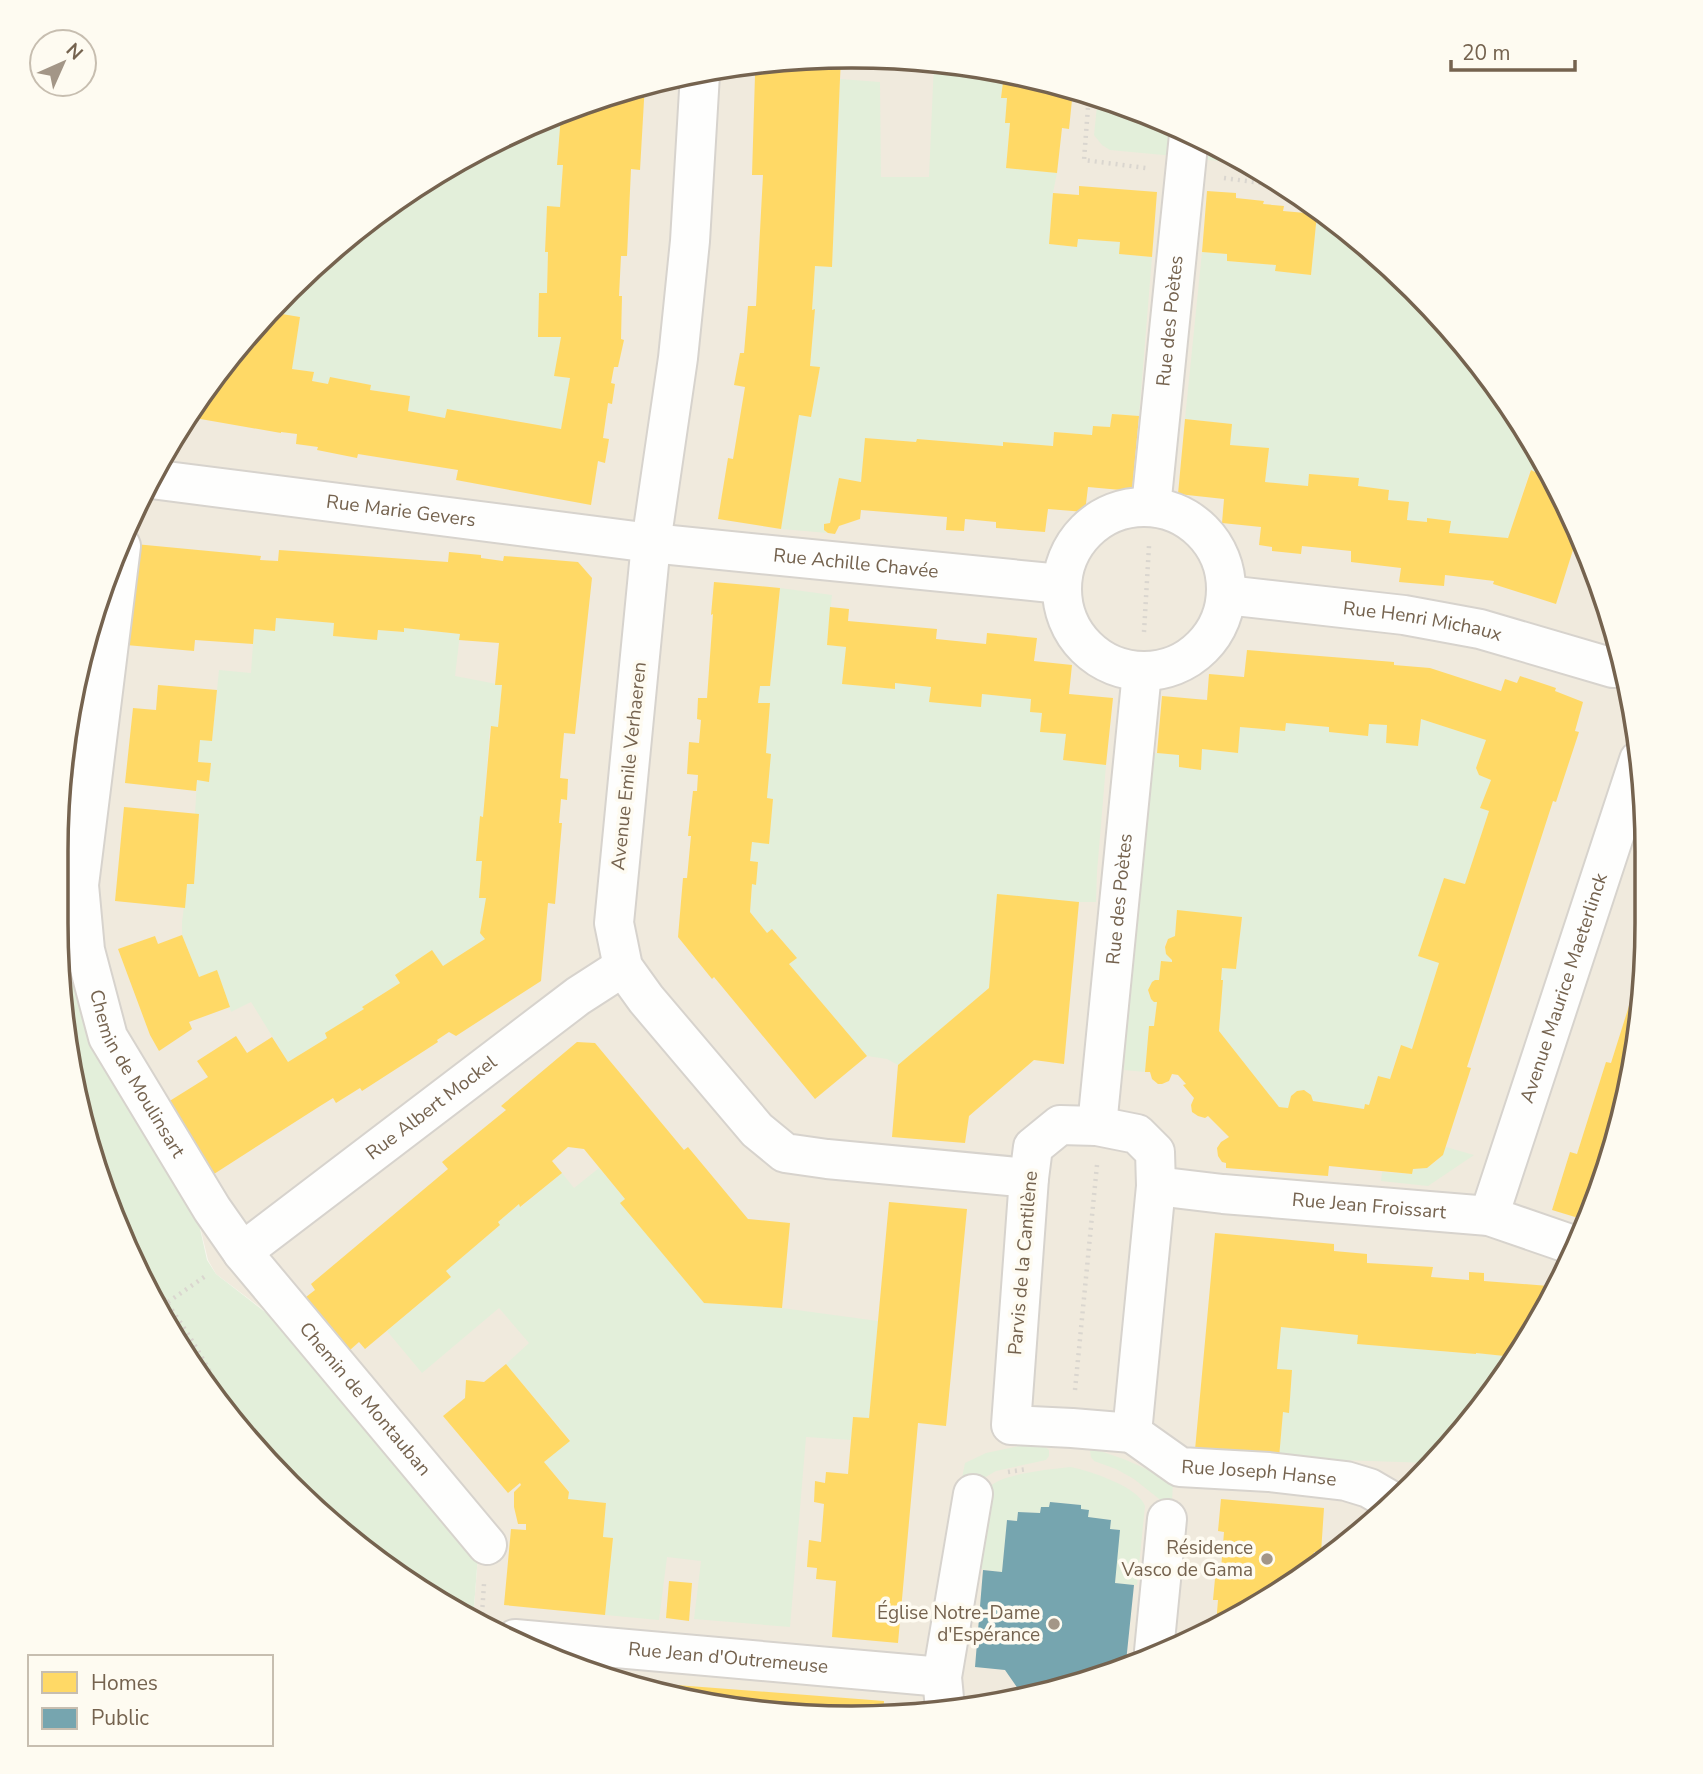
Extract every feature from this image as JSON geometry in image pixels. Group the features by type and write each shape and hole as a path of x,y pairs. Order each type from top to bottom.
{"street":[{"name":"Avenue Emile Verhaeren","path":"699,83 690,241 678,358 651,543 614,923 624,967 646,999 757,1130 785,1153 1029,1178"},
{"name":"Rue des Poètes","path":"1151,507 1188,145"},
{"name":"Rue Marie Gevers","path":"162,480 651,543"},
{"path":"1130,507 1151,507 1184,517 1213,543 1226,579 1226,595 1223,614 1205,646 1175,666 1142,672 1122,669 1104,662 1088,650 1069,625 1061,584 1069,553 1080,536 1094,523 1130,507"},
{"name":"Rue Achille Chavée","path":"651,543 1061,584"},
{"name":"Chemin de Moulinsart","path":"116,583 79,885 85,950 108,1037 212,1209 242,1252"},
{"name":"Rue Henri Michaux","path":"1226,595 1404,615 1480,629 1611,660"},
{"name":"Rue des Poètes","path":"1097,1126 1142,672"},
{"name":"Avenue Maurice Maeterlinck","path":"1489,1216 1631,783"},
{"name":"Rue Albert Mockel","path":"242,1252 578,996 624,967"},
{"name":"Parvis de la Cantilène","path":"1060,1125 1097,1126 1137,1134 1155,1152 1156,1186 1132,1433 1011,1425 1033,1147 1060,1125"},
{"name":"Rue Jean Froissart","path":"1156,1186 1489,1216 1566,1242"},
{"name":"Chemin de Montauban","path":"242,1252 487,1545"},
{"name":"Rue Joseph Hanse","path":"1132,1433 1180,1467 1269,1472 1346,1482 1369,1488 1383,1496"},
{"path":"943,1693 973,1494"},
{"path":"1155,1644 1167,1520"},
{"name":"Rue Jean d'Outremeuse","path":"545,1643 943,1693"}],"path":[{"path":"1142,672 1151,507"},
{"path":"1072,1428 1098,1158 1097,1126"},
{"path":"168,1302 242,1252"},
{"path":"164,1298 206,1367"},
{"path":"973,1494 985,1480 1004,1473 1034,1468"}],"shaded area":[{"path":"852,68 954,75 1004,83 1103,110 1198,149 1243,173 1287,200 1368,263 1440,335 1473,375 1503,416 1554,505 1593,600 1608,649 1620,699 1633,800 1635,922 1628,1025 1620,1075 1593,1174 1554,1269 1530,1314 1503,1358 1440,1439 1368,1511 1328,1544 1287,1574 1198,1625 1103,1664 1054,1679 1004,1691 903,1704 852,1706 749,1699 699,1691 600,1664 552,1646 474,1608 478,1555 270,1315 216,1274 208,1260 195,1206 95,1042 98,640 128,552 173,460 200,416 263,335 335,263 375,230 416,200 505,149 600,110 649,95 699,83 800,70"}],"green space":[{"path":"934,73 1003,83 1001,98 1007,98 1010,123 1006,167 1057,173 1049,244 1077,247 1078,239 1120,242 1120,254 1152,257 1139,416 1112,414 1110,427 1094,426 1092,435 1054,432 1053,446 1004,442 1003,446 866,438 861,482 839,478 830,523 824,524 824,530 828,533 781,529 799,415 811,416 820,368 810,366 815,310 812,310 815,266 832,267 840,79 880,82 881,177 929,177"},
{"path":"1097,108 1175,139 1174,156 1110,150 1094,135"},
{"path":"560,125 557,164 563,165 560,207 547,207 547,293 539,294 538,336 561,337 555,376 570,378 561,429 448,409 445,418 408,411 410,396 370,390 370,385 330,377 328,384 312,381 314,372 292,369 300,317 283,314 335,263 375,230 460,173 505,149"},
{"path":"1199,150 1221,161 1198,159"},
{"path":"1316,221 1368,263 1405,298 1473,375 1503,416 1536,470 1530,471 1508,538 1449,533 1450,521 1407,520 1409,502 1388,500 1389,490 1358,486 1358,478 1309,474 1308,486 1265,482 1269,449 1230,445 1231,424 1185,419 1202,252 1227,254 1227,261 1276,265 1276,271 1311,275"},
{"path":"780,588 832,595 827,645 846,647 843,684 894,689 895,683 931,687 930,701 982,694 1031,699 1030,712 1042,713 1040,732 1066,734 1063,760 1106,765 1096,902 997,895 989,988 898,1065 887,1059 867,1056 789,964 796,958 773,929 767,933 750,912 752,884 755,884 750,861 752,842 769,843 773,799 767,798 769,703 758,703 760,686 770,686"},
{"path":"276,618 334,623 333,636 377,640 378,630 403,632 404,628 460,634 455,676 502,685 498,727 490,727 477,861 482,861 486,898 485,939 443,966 431,951 395,975 400,983 363,1006 364,1009 327,1038 288,1062 251,1002 231,1012 217,971 199,977 182,935 187,884 194,884 199,815 195,814 197,780 209,781 211,763 198,762 200,740 212,740 219,670 251,673 254,629 275,631"},
{"path":"90,670 69,922 195,1206 207,1260 216,1274 269,1315 478,1555 474,1608 416,1574 375,1544 298,1476 263,1439 200,1358 149,1269 128,1222 95,1125 83,1075 70,974 68,922 68,852 70,800 75,749"},
{"path":"1421,719 1486,740 1476,768 1479,775 1491,780 1481,808 1489,811 1465,884 1444,878 1419,956 1439,963 1412,1049 1400,1046 1390,1079 1378,1076 1369,1105 1365,1104 1364,1109 1313,1101 1308,1092 1301,1091 1291,1096 1288,1108 1279,1107 1219,1031 1222,968 1236,969 1242,918 1177,911 1175,936 1168,939 1165,948 1172,962 1148,990 1154,1002 1157,1002 1154,1026 1149,1026 1145,1072 1124,1070 1144,754 1179,755 1179,767 1200,770 1202,749 1237,753 1240,727 1284,731 1286,723 1329,727 1329,732 1367,736 1369,724 1387,725 1386,743 1418,746"},
{"path":"1446,1147 1474,1155 1428,1186 1381,1181 1382,1172 1411,1174 1413,1169 1433,1164"},
{"path":"599,1168 625,1199 621,1203 704,1303 782,1308 878,1321 869,1418 853,1417 851,1440 806,1437 790,1627 694,1619 701,1561 667,1557 659,1620 605,1615 613,1538 603,1537 606,1503 568,1499 569,1491 544,1462 570,1440 506,1364 529,1343 499,1308 422,1373 387,1331 451,1277 446,1271 499,1226 498,1222 519,1204 521,1207 562,1173 574,1188"},
{"path":"1281,1327 1358,1335 1358,1344 1504,1356 1473,1399 1418,1463 1279,1458 1283,1412 1289,1412 1292,1371 1277,1369"},
{"path":"1019,1446 1044,1446 1049,1450 1049,1456 1046,1460 996,1471 970,1486 960,1488 965,1463 986,1453"},
{"path":"1095,1450 1135,1464 1173,1483 1172,1501 1163,1502 1134,1479 1094,1461 1090,1451"},
{"path":"1071,1467 1124,1486 1134,1492 1145,1506 1137,1585 1115,1583 1119,1530 1110,1529 1111,1520 1088,1517 1080,1505 1050,1502 1049,1507 1041,1507 1040,1513 1018,1512 1017,1521 1007,1520 1002,1572 979,1569 985,1492 993,1484 1009,1477"}],"building: Homes":[{"path":"841,68 832,267 815,266 812,310 815,309 810,366 820,367 811,417 799,415 781,529 718,519 728,458 733,459 745,387 734,385 740,353 744,353 748,306 756,306 763,175 752,175 755,75"},
{"path":"1003,83 1072,100 1069,129 1062,128 1057,173 1006,168 1010,123 1005,123 1007,98 1001,98"},
{"path":"644,96 640,170 631,169 627,256 621,256 619,296 622,296 621,339 624,340 611,383 615,384 612,404 608,403 603,438 609,439 605,463 598,461 591,505 456,480 458,470 358,454 357,458 317,450 318,447 296,444 297,434 198,419 230,375 283,314 300,317 292,369 314,372 312,381 328,384 330,377 371,385 370,390 410,396 408,411 445,418 447,409 561,429 570,378 554,376 561,337 538,337 539,293 547,293 547,206 560,207 563,165 557,165 560,125"},
{"path":"1079,186 1157,192 1152,257 1119,254 1120,242 1078,239 1077,247 1049,244 1053,193 1079,195"},
{"path":"1207,191 1236,193 1236,198 1284,206 1283,211 1305,213 1316,221 1311,275 1275,271 1276,265 1227,261 1227,254 1202,252"},
{"path":"1112,414 1139,416 1132,491 1088,487 1085,512 1048,509 1045,532 996,528 996,522 965,519 964,531 946,530 947,517 861,510 860,519 839,526 835,534 824,530 824,524 830,523 839,478 861,482 865,438 1003,446 1003,442 1053,446 1054,432 1092,435 1093,426 1110,427"},
{"path":"1185,419 1232,424 1230,445 1269,448 1265,482 1308,486 1309,474 1359,478 1358,486 1389,490 1388,500 1409,502 1407,520 1427,522 1427,518 1451,521 1449,533 1508,538 1531,470 1536,470 1573,549 1556,604 1493,584 1494,581 1445,575 1444,586 1399,582 1401,568 1351,562 1351,551 1302,546 1301,554 1272,551 1272,547 1259,545 1261,527 1222,523 1224,499 1178,494"},
{"path":"135,544 261,556 260,560 278,561 279,550 448,562 449,552 481,555 481,558 503,561 504,556 578,562 592,578 575,734 564,733 560,778 568,779 567,800 561,799 559,823 562,823 555,904 548,903 541,981 456,1036 449,1032 437,1040 438,1042 362,1091 360,1088 336,1103 333,1098 214,1174 168,1102 208,1077 197,1061 236,1036 247,1053 272,1037 288,1062 327,1038 325,1033 400,983 395,975 432,950 443,966 485,939 480,933 486,898 479,898 482,861 476,861 491,726 498,727 502,685 495,685 499,643 459,640 460,634 404,628 404,632 378,630 377,640 333,636 334,623 276,618 275,631 254,629 253,644 195,640 194,651 126,645"},
{"path":"714,582 780,588 770,686 760,686 758,703 770,703 766,753 771,754 767,798 773,799 769,844 752,842 750,861 758,862 756,885 752,884 750,912 767,933 772,929 797,958 789,964 867,1056 815,1099 678,937 683,878 687,878 693,791 697,791 698,775 687,774 689,742 699,743 701,720 697,719 698,698 707,698"},
{"path":"830,607 849,609 848,621 937,629 936,639 986,644 987,633 1037,638 1034,661 1072,665 1069,694 1113,698 1106,765 1063,760 1066,734 1040,732 1042,713 1030,712 1031,699 982,694 981,707 929,702 931,687 895,683 895,689 842,684 846,647 827,645"},
{"path":"1247,650 1394,662 1394,665 1430,668 1501,691 1505,679 1517,683 1520,676 1556,688 1555,691 1583,702 1575,731 1579,732 1556,802 1553,801 1467,1067 1471,1068 1443,1155 1427,1168 1413,1169 1412,1174 1329,1166 1328,1176 1226,1168 1226,1163 1218,1156 1217,1148 1229,1137 1208,1116 1205,1118 1192,1112 1194,1098 1183,1085 1186,1084 1178,1075 1172,1074 1169,1081 1158,1084 1152,1079 1150,1072 1145,1072 1149,1026 1154,1026 1157,1002 1151,999 1148,990 1152,982 1159,980 1161,961 1172,962 1165,947 1168,939 1175,936 1177,910 1242,917 1236,969 1222,968 1219,1031 1279,1107 1288,1108 1291,1096 1304,1090 1311,1095 1313,1101 1364,1109 1365,1104 1369,1105 1378,1076 1390,1079 1401,1045 1412,1049 1439,963 1418,956 1444,878 1465,884 1489,811 1480,808 1491,780 1479,775 1476,768 1486,740 1421,719 1418,746 1386,743 1387,725 1369,724 1368,736 1329,732 1329,727 1286,723 1285,731 1240,727 1238,753 1202,749 1201,770 1179,767 1179,755 1157,753 1162,696 1207,700 1209,674 1244,677"},
{"path":"158,685 217,690 212,741 200,740 198,762 211,763 209,782 197,780 196,791 125,783 133,708 156,710"},
{"path":"124,807 199,814 194,884 187,884 185,908 115,901"},
{"path":"997,894 1079,902 1064,1064 1034,1060 969,1116 965,1143 892,1137 898,1065 989,988"},
{"path":"182,935 199,977 217,970 230,1007 189,1022 192,1029 159,1051 150,1035 118,949 155,936 158,944"},
{"path":"1630,1002 1620,1075 1608,1125 1577,1217 1552,1210 1570,1152 1577,1154 1606,1062 1611,1063"},
{"path":"577,1042 595,1043 684,1150 688,1147 748,1219 790,1223 782,1308 704,1303 620,1203 625,1199 584,1149 568,1147 552,1161 562,1173 498,1222 500,1225 446,1271 451,1277 365,1349 359,1342 350,1350 306,1297 315,1290 311,1284 448,1169 442,1162 506,1110 501,1106"},
{"path":"889,1202 967,1209 946,1426 918,1423 898,1643 832,1637 836,1581 816,1579 817,1568 807,1567 809,1540 821,1542 824,1504 814,1502 815,1481 825,1483 826,1472 848,1474 853,1417 869,1418"},
{"path":"1215,1233 1334,1244 1334,1251 1367,1254 1367,1263 1433,1267 1431,1277 1469,1280 1469,1272 1484,1273 1484,1281 1545,1286 1504,1356 1357,1344 1358,1335 1281,1327 1277,1369 1292,1370 1289,1413 1283,1412 1279,1458 1195,1450"},
{"path":"506,1364 570,1441 544,1462 569,1492 568,1499 606,1503 603,1537 613,1538 605,1615 504,1605 511,1529 526,1530 526,1524 518,1524 514,1507 514,1492 521,1485 520,1483 508,1493 443,1416 465,1398 466,1380 484,1382"},
{"name":"Résidence Vasco de Gama","path":"1221,1499 1324,1508 1321,1549 1287,1574 1217,1615 1218,1600 1213,1600 1216,1568 1221,1569 1224,1532 1218,1531"},
{"path":"669,1581 692,1583 689,1621 666,1618"},
{"path":"673,1685 884,1701 884,1705 852,1706 800,1704 749,1699"}],"building: Public":[{"name":"Église Notre-Dame d'Espérance","path":"1050,1502 1081,1505 1081,1509 1089,1510 1088,1517 1111,1520 1110,1529 1120,1530 1115,1583 1134,1585 1127,1655 1017,1688 1005,1670 975,1667 983,1570 1002,1572 1007,1520 1017,1521 1018,1512 1040,1513 1041,1507 1049,1507"}],"place":[{"name":"Résidence Vasco de Gama","path":"1267,1559"},
{"name":"Église Notre-Dame d'Espérance","path":"1054,1624"}]}
